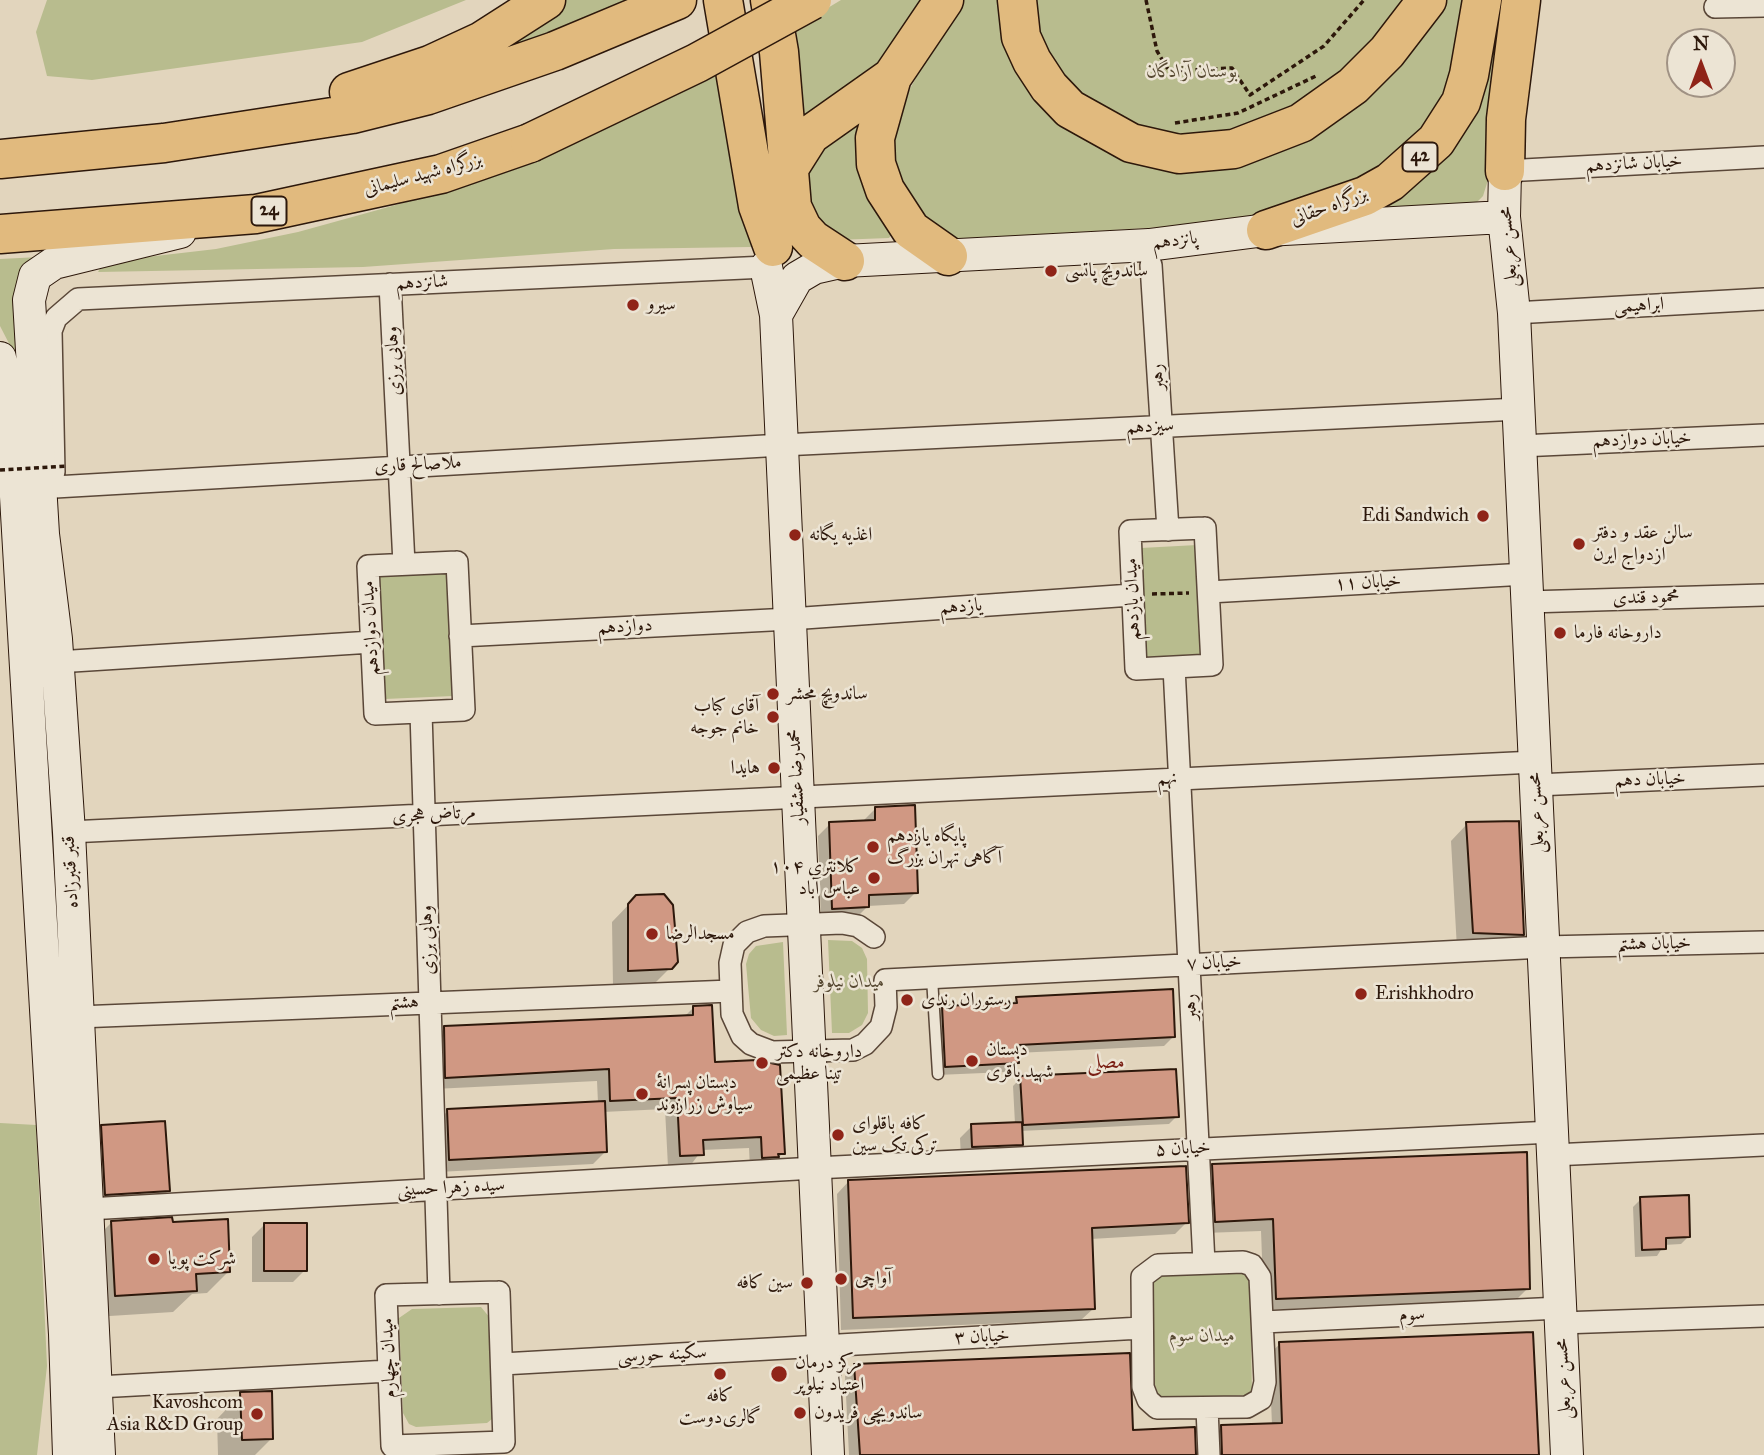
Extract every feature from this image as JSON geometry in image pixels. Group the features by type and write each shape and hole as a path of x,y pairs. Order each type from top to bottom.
{"highway":[{"path":"220,134 430,65 504,30 546,0"},
{"path":"0,159 220,134 352,114 428,95 555,51 677,0"},
{"path":"723,0 769,257"},
{"path":"770,0 779,52 791,165 792,207 802,228 813,240 845,261"},
{"name":"بزرگراه شهید سلیمانی","path":"0,234 256,214 441,174 530,144 697,63 812,0"},
{"path":"944,0 892,77 875,138 876,163 885,190 911,230 948,256"},
{"path":"1017,0 1021,37 1032,61 1049,88 1070,109 1101,129 1131,143 1179,153 1205,153 1262,141 1301,123 1320,110 1353,86 1387,52 1427,0"},
{"name":"بزرگراه حقانی","path":"1266,230 1365,196 1390,182 1436,141 1461,102 1469,75 1482,0"},
{"path":"1505,171 1506,119 1521,0"},
{"path":"791,165 810,135 892,77"},
{"path":"769,257 792,207"}],"main road":[{"name":"محسن عربعلی","path":"1505,171 1504,217 1514,313 1519,409 1567,1455"},
{"path":"57,650 43,534 29,300 35,276 54,263 256,214"},
{"name":"پانزدهم","path":"776,315 797,278 814,268 845,261 1149,245 1266,230 1504,217"},
{"name":"محمدرضا عشقیار","path":"769,257 776,315 828,1455"},
{"name":"قنبر قنبرزاده","path":"0,358 12,423 65,1334 69,1455"},
{"name":"قنبر قنبرزاده","path":"57,650 69,832 98,1388 99,1455"},
{"path":"53,1455 65,1334"}],"street":[{"path":"1715,7 1764,6"},
{"name":"خیابان شانزدهم","path":"1505,171 1764,157"},
{"name":"شانزدهم","path":"78,299 390,284 769,257"},
{"name":"رهبر","path":"1151,265 1168,530"},
{"name":"وهابی برزی","path":"390,284 404,564"},
{"name":"قنبر قنبرزاده","path":"57,650 51,331 56,317 78,299"},
{"name":"ابراهیمی","path":"1514,313 1764,299"},
{"name":"سیزدهم","path":"782,445 1519,409"},
{"name":"خیابان دوازدهم","path":"1520,446 1764,435"},
{"name":"ملاصالح قاری","path":"55,487 782,445"},
{"name":"میدان یازدهم","path":"1205,528 1209,592 1212,665 1136,669 1130,531 1205,528"},
{"name":"میدان دوازدهم","path":"457,562 460,636 464,710 375,714 369,566 457,562"},
{"name":"خیابان ۱۱","path":"1209,592 1527,588"},
{"name":"محمود قندی","path":"1527,588 1764,595"},
{"name":"یازدهم","path":"790,619 1132,595"},
{"name":"دوازدهم","path":"460,636 790,619"},
{"path":"57,650 372,642"},
{"name":"رهبر","path":"1174,667 1204,1263"},
{"name":"وهابی برزی","path":"421,712 439,1294"},
{"name":"خیابان دهم","path":"1536,773 1764,775"},
{"name":"نهم","path":"798,797 1180,779 1536,773"},
{"name":"مرتاض هجری","path":"69,832 798,797"},
{"path":"810,1051 772,1052 751,1044 736,1026 731,990 731,954 740,938 764,926 850,923 874,937"},
{"name":"خیابان هشتم","path":"1544,947 1764,942"},
{"name":"خیابان ۷","path":"810,1051 853,1050 875,1036 885,1017 885,980 1544,947"},
{"name":"هشتم","path":"78,1017 731,990"},
{"name":"خیابان ۵","path":"815,1168 1199,1149 1553,1144 1764,1145"},
{"name":"سیده زهرا حسینی","path":"88,1209 815,1168"},
{"path":"1243,1262 1256,1269 1261,1277 1263,1322 1265,1382 1261,1399 1247,1407 1164,1410 1148,1400 1143,1387 1139,1287 1145,1272 1158,1265 1243,1262"},
{"name":"میدان چهارم","path":"499,1292 502,1364 504,1442 450,1450 392,1446 386,1296 499,1292"},
{"name":"سوم","path":"1263,1322 1561,1316 1764,1317"},
{"name":"خیابان ۳","path":"823,1346 1141,1328"},
{"name":"سکینه حورسی","path":"502,1364 823,1346"},
{"path":"98,1388 389,1371"},
{"path":"1207,1408 1209,1455"}],"lane":[{"path":"932,978 938,1073"}],"path":[{"path":"1146,0 1157,51 1169,71 1232,68 1250,95 1324,46 1364,0"},
{"path":"1164,125 1238,113 1321,73"},
{"path":"0,470 66,466"},
{"path":"1132,595 1209,592"}],"green space":[{"path":"47,0 466,0 362,42 92,80 47,76 36,32"},
{"path":"555,0 639,0 529,43 457,61"},
{"path":"841,0 934,0 893,52 811,121 802,114 796,27"},
{"path":"957,0 1008,0 1045,100 1230,162 1435,0 1476,0 1437,126 1336,200 1218,224 939,240 894,194 893,121"},
{"name":"بوستان آزادگان","path":"1025,0 1422,0 1279,127 1149,140 1050,75"},
{"path":"1489,0 1513,0 1493,164 1483,196 1476,203 1357,210 1413,175"},
{"path":"728,65 753,243 751,247 614,249 363,267 98,272 104,262 216,249 298,232 479,182"},
{"path":"881,93 897,227 889,238 836,240 812,216 806,144"},
{"path":"59,256 45,260 24,382 16,357 0,326 0,259"},
{"path":"1197,545 1203,654 1146,657 1141,548"},
{"path":"447,572 453,696 385,699 379,575"},
{"name":"میدان نیلوفر","path":"828,940 852,941 862,948 867,959 868,1013 862,1025 849,1033 832,1033"},
{"name":"میدان نیلوفر","path":"783,942 787,1035 774,1036 761,1030 751,1018 746,964 749,954 756,946"},
{"path":"0,1123 36,1125 47,1366 37,1455 0,1455"},
{"name":"میدان سوم","path":"1241,1273 1247,1276 1250,1283 1252,1392 1246,1395 1165,1399 1159,1396 1155,1385 1152,1282 1160,1276"},
{"path":"481,1307 490,1318 492,1419 487,1423 416,1427 409,1424 403,1413 399,1318 412,1309"}],"building":[{"path":"915,805 918,893 869,895 869,907 832,909 829,822 875,820 875,807"},
{"path":"1519,821 1524,935 1473,933 1466,822"},
{"name":"مسجدالرضا","path":"664,894 673,905 678,962 672,969 628,971 628,904 636,895"},
{"path":"1173,989 1175,1037 1018,1045 1019,1063 945,1067 942,1006 1017,1003 1016,997"},
{"path":"712,1005 715,1062 757,1060 780,1065 785,1154 778,1154 779,1157 762,1158 761,1137 703,1140 704,1155 680,1156 677,1098 610,1101 609,1069 445,1078 444,1026 693,1015 693,1006"},
{"path":"1176,1069 1179,1117 1023,1125 1020,1076"},
{"path":"605,1101 607,1152 449,1160 447,1109"},
{"path":"165,1121 170,1191 105,1195 101,1125"},
{"path":"1022,1122 1023,1145 972,1147 971,1124"},
{"path":"1527,1152 1530,1289 1276,1299 1273,1219 1215,1222 1212,1164"},
{"path":"1186,1166 1189,1223 1092,1228 1095,1309 853,1318 848,1180"},
{"path":"1689,1195 1690,1237 1666,1238 1666,1249 1642,1250 1640,1197"},
{"name":"شرکت پویا","path":"172,1217 173,1222 228,1219 230,1272 196,1274 197,1291 115,1296 111,1221"},
{"path":"264,1223 307,1223 307,1271 264,1271"},
{"path":"1533,1332 1539,1455 1222,1455 1221,1425 1282,1423 1279,1342"},
{"path":"1130,1353 1133,1430 1195,1427 1196,1455 860,1455 854,1364"},
{"name":"Kavoshcom Asia R&D Group","path":"272,1391 273,1439 242,1440 240,1392"}],"place":[{"name":"ساندویچ پاتسی","path":"1051,271"},
{"name":"سیرو","path":"633,305"},
{"name":"Edi Sandwich","path":"1483,516"},
{"name":"اغذیه یگانه","path":"795,535"},
{"name":"سالن عقد و دفتر ازدواج ایرن","path":"1579,544"},
{"name":"داروخانه فارما","path":"1560,633"},
{"name":"ساندویچ محشر","path":"773,694"},
{"name":"آقای کباب خانم جوجه","path":"773,717"},
{"name":"هایدا","path":"774,768"},
{"name":"پایگاه یازدهم آگاهی تهران بزرگ","path":"873,847"},
{"name":"کلانتری ۱۰۴ عباس آباد","path":"874,878"},
{"name":"مسجدالرضا","path":"652,934"},
{"name":"Erishkhodro","path":"1361,994"},
{"name":"رستوران رندی","path":"907,1000"},
{"name":"دبستان شهید باقری","path":"972,1061"},
{"name":"داروخانه دکتر تینا عظیمی","path":"762,1063"},
{"name":"دبستان پسرانهٔ سیاوش زرازوند","path":"642,1094"},
{"name":"کافه باقلوای ترکی تک سین","path":"838,1135"},
{"name":"شرکت پویا","path":"154,1259"},
{"name":"آواچی","path":"841,1279"},
{"name":"سین کافه","path":"807,1283"},
{"name":"کافه گالری‌دوست","path":"720,1374"},
{"name":"مرکز درمان اعتیاد نیلوپر","path":"779,1374"},
{"name":"ساندویچی فریدون","path":"800,1413"},
{"name":"Kavoshcom Asia R&D Group","path":"257,1414"}],"district":[{"name":"مصلی","path":"1106,1063"}]}
